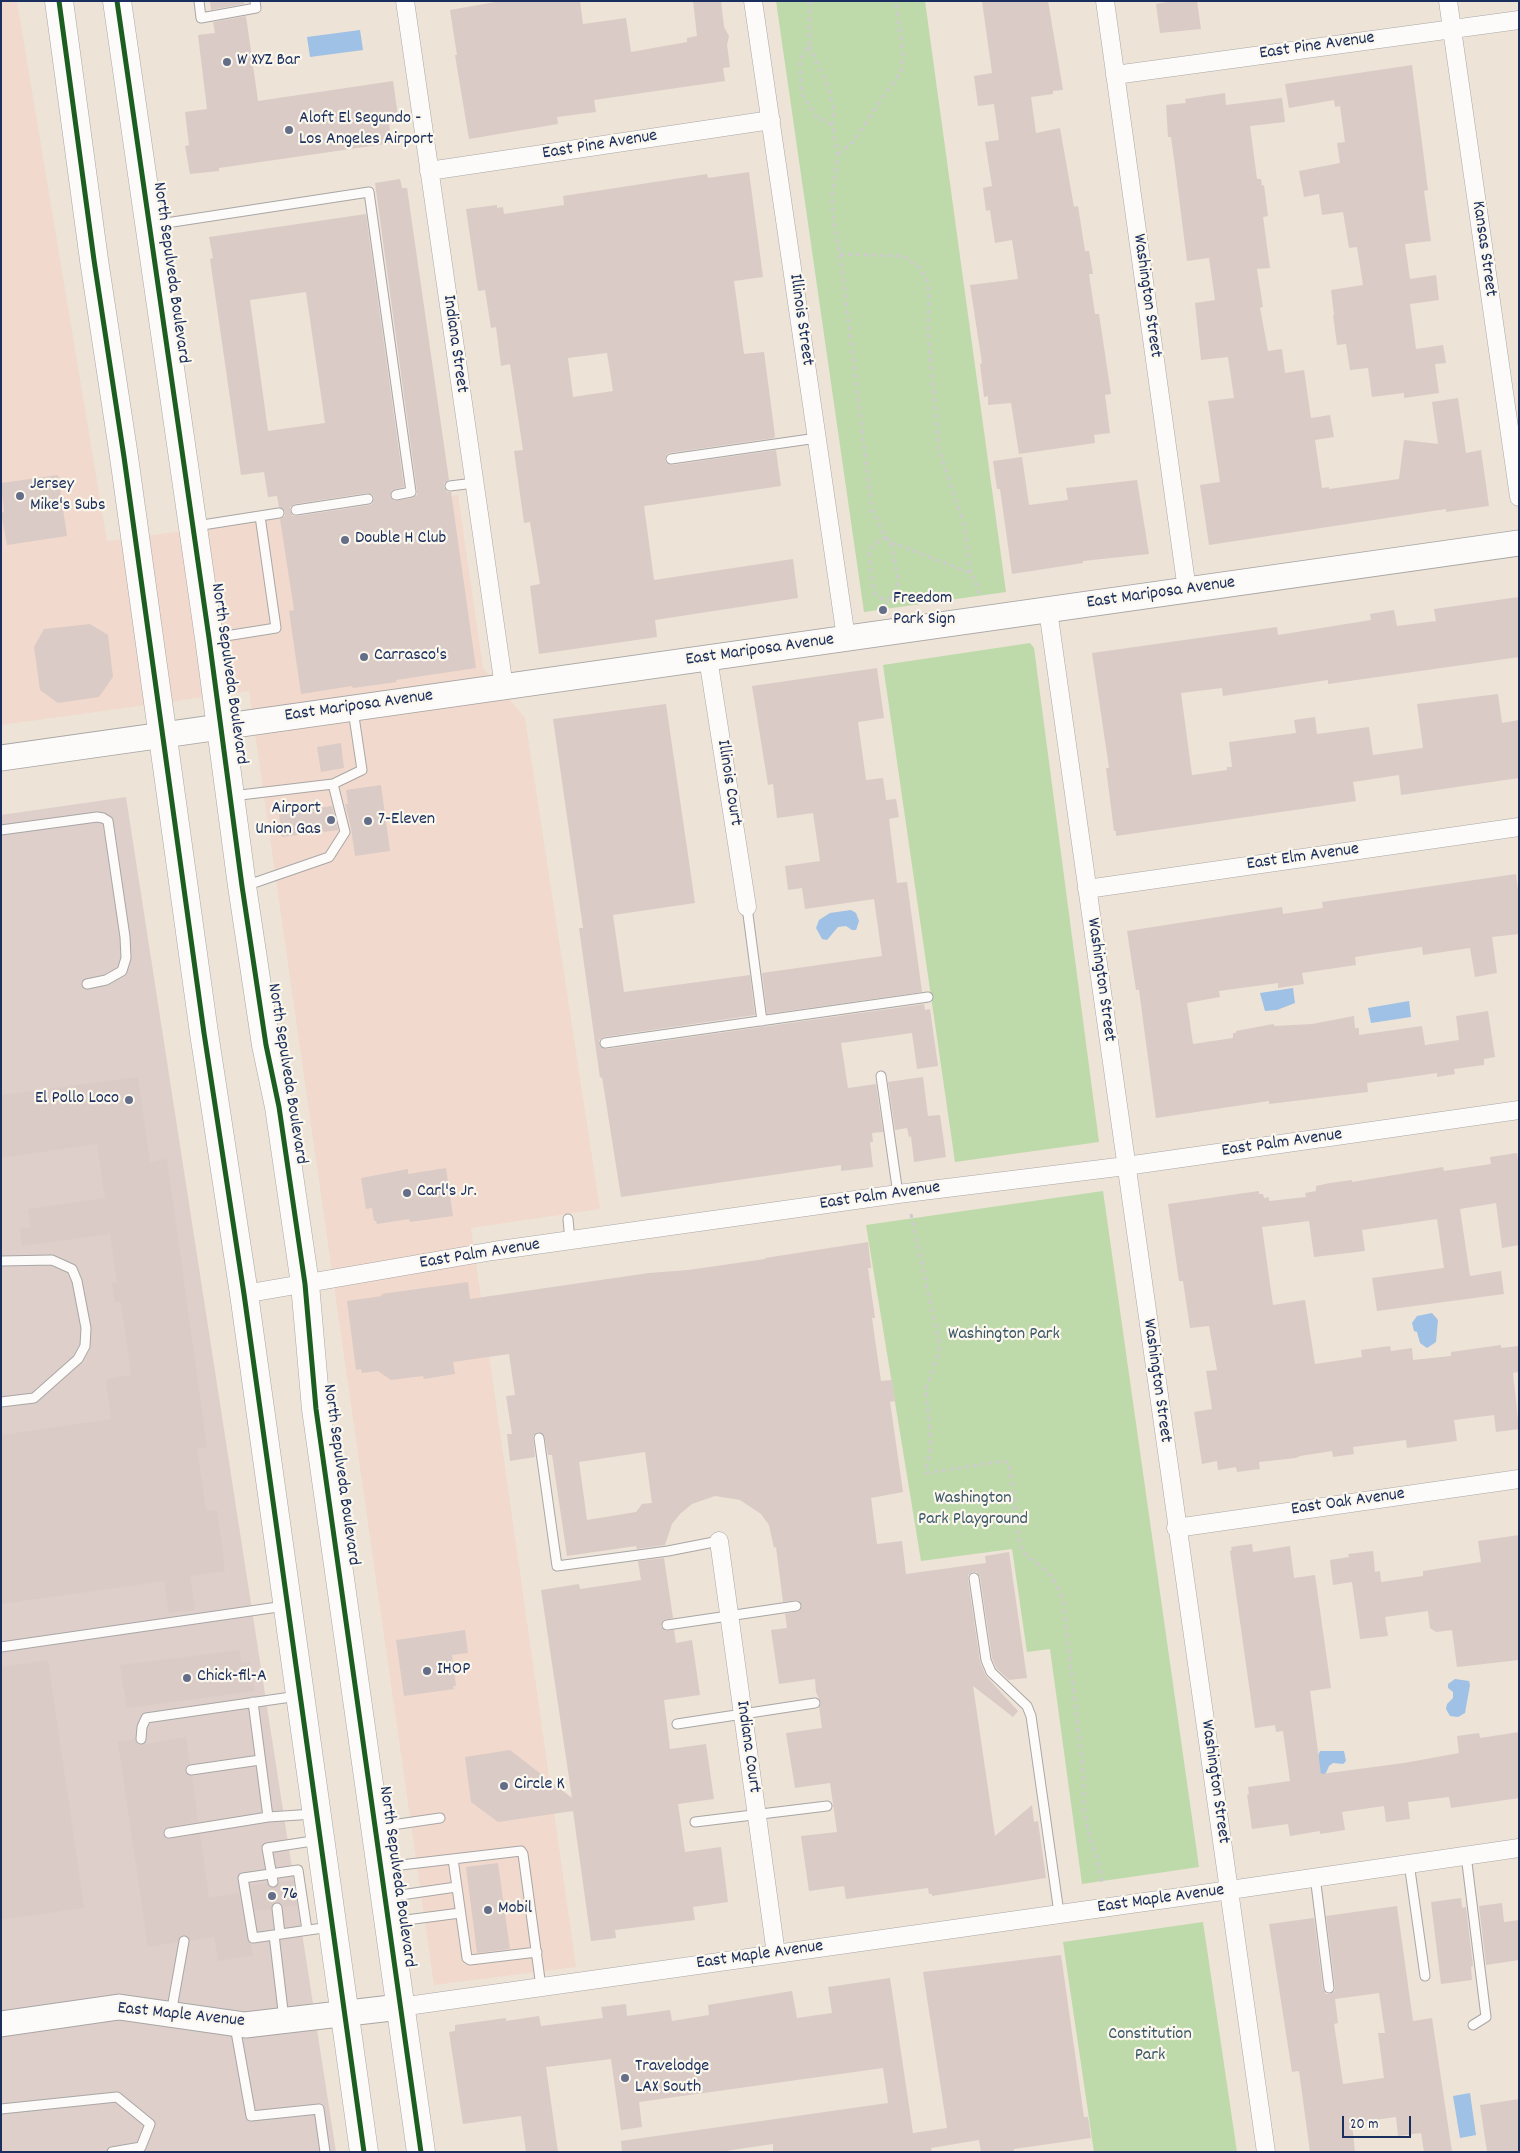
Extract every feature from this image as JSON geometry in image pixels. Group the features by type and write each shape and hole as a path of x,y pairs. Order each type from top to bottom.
{"highway":[{"path":"60,1 204,1034 244,1294 317,1813 320,1840 320,1929 345,2013 364,2152"},
{"name":"North Sepulveda Boulevard","path":"117,1 209,638 242,886 266,1045 279,1107 305,1284 316,1409 422,2152"}],"street":[{"name":"Indiana Street","path":"405,1 504,687"},
{"name":"Illinois Street","path":"753,1 846,638"},
{"name":"Washington Street","path":"1105,1 1187,590"},
{"name":"Kansas Street","path":"1448,1 1519,497"},
{"name":"East Pine Avenue","path":"1116,75 1519,20"},
{"name":"East Pine Avenue","path":"429,172 770,120"},
{"name":"East Mariposa Avenue","path":"1,758 1519,544"},
{"name":"Washington Street","path":"1048,610 1176,1528 1230,1890 1266,2152"},
{"name":"Illinois Court","path":"708,658 747,907"},
{"name":"East Elm Avenue","path":"1087,889 1519,828"},
{"name":"East Palm Avenue","path":"244,1294 493,1252 898,1194 1126,1166 1519,1110"},
{"name":"East Oak Avenue","path":"1176,1528 1519,1479"},
{"name":"Indiana Court","path":"719,1541 776,1954"},
{"name":"East Maple Avenue","path":"1,2024 118,2007 246,2024 400,2007 1519,1848"}],"lane":[{"path":"199,1 201,18 256,8 255,1"},
{"path":"150,225 369,192 416,492 396,496"},
{"path":"671,459 817,438"},
{"path":"450,486 474,483"},
{"path":"296,510 368,500"},
{"path":"193,526 279,513"},
{"path":"209,638 276,628 260,516"},
{"path":"230,796 333,784 362,770 353,708"},
{"path":"242,886 329,857 344,832 333,784"},
{"path":"1,830 97,817 108,821 125,937 126,958 122,971 106,980 87,984"},
{"path":"747,907 762,1021"},
{"path":"605,1043 928,996"},
{"path":"881,1076 898,1194"},
{"path":"568,1219 570,1241"},
{"path":"1,1261 52,1260 72,1269 77,1281 86,1328 85,1346 78,1359 34,1398 1,1402"},
{"path":"539,1438 557,1566 668,1551 719,1541"},
{"path":"974,1578 986,1660 992,1672 1027,1706 1031,1716 1059,1913"},
{"path":"1,1647 287,1606"},
{"path":"668,1626 796,1606"},
{"path":"141,1739 142,1727 146,1718 300,1696"},
{"path":"253,1702 268,1817"},
{"path":"677,1724 815,1703"},
{"path":"191,1770 260,1760"},
{"path":"695,1822 827,1806"},
{"path":"169,1833 268,1817 317,1813"},
{"path":"375,1827 440,1818"},
{"path":"272,1878 267,1848 320,1840"},
{"path":"381,1867 521,1852 523,1854 541,1987"},
{"path":"1466,1855 1486,2017 1473,2025"},
{"path":"453,1859 466,1956 470,1960 537,1952"},
{"path":"1409,1863 1425,1976"},
{"path":"298,1870 320,1929 253,1938 242,1878 272,1878 298,1870"},
{"path":"1315,1876 1329,1988"},
{"path":"387,1910 456,1887"},
{"path":"277,1908 277,1934 284,2020"},
{"path":"387,1910 460,1913"},
{"path":"171,2014 184,1941"},
{"path":"234,2023 251,2116 319,2109 325,2152"},
{"path":"1,2109 117,2097 150,2124 141,2147 112,2152"}],"path":[{"path":"810,1 809,46 829,89 834,112 832,125 838,154 832,195 833,218 840,254 872,510 886,537 891,542 970,573"},
{"path":"838,154 853,142 901,71 903,55 896,1"},
{"path":"809,46 800,59 802,92 816,116 832,125"},
{"path":"840,254 903,256 920,268 927,280 929,294 928,334 939,450 965,528 970,573 976,582 981,600"},
{"path":"886,537 873,545 869,551 869,557 874,592 876,596 888,602"},
{"path":"882,613 897,585 898,578 891,542"},
{"path":"911,1214 939,1342 939,1352 926,1388 930,1446 926,1470 927,1473 1004,1461 1009,1464 1020,1545 1025,1554 1053,1578 1063,1599 1084,1780 1085,1818 1100,1869 1102,1884"}],"shaded area":[{"path":"1,1 17,1 107,541 458,495 483,668 525,718 600,1209 471,1228 576,1967 434,1985 249,691 1,725"},
{"path":"126,797 336,2152 1,2152 1,815"}],"green space":[{"path":"776,1 925,1 1006,592 864,612"},
{"path":"1030,643 1034,648 1099,1142 955,1162 883,665"},
{"name":"Washington Park","path":"1103,1191 1199,1867 1082,1884 1050,1649 1027,1652 1012,1549 921,1561 866,1225"},
{"name":"Constitution Park","path":"1203,1922 1237,2152 1094,2152 1063,1942"}],"water":[{"path":"360,30 363,50 310,57 307,37"},
{"path":"851,910 856,913 859,921 856,930 846,926 838,927 827,940 822,939 816,928 819,920 830,913"},
{"path":"1293,988 1295,1003 1277,1010 1265,1011 1260,993"},
{"path":"1409,1001 1411,1017 1371,1023 1368,1008"},
{"path":"1432,1313 1438,1320 1436,1342 1427,1348 1420,1343 1412,1323 1417,1316"},
{"path":"1455,1679 1469,1681 1470,1685 1465,1713 1458,1717 1450,1716 1446,1709 1447,1704 1453,1698 1453,1692 1448,1688 1448,1684"},
{"path":"1320,1751 1344,1751 1346,1761 1343,1764 1333,1763 1329,1766 1325,1775 1322,1776 1315,1764"},
{"path":"1470,2093 1476,2135 1460,2138 1453,2096"}],"building":[{"path":"210,1 244,1 244,4 211,10"},
{"path":"501,1 580,1 583,24 626,18 631,52 687,42 687,38 697,36 693,1 721,1 724,27 729,36 727,45 730,67 723,68 725,81 594,100 596,112 557,117 558,124 469,139 455,55 457,55 450,10"},
{"path":"982,1 1048,1 1063,90 1053,91 1053,94 1031,97 1036,133 1060,128 1074,207 1078,206 1085,251 1089,251 1093,274 1089,274 1095,314 1099,314 1111,394 1105,395 1110,433 1094,435 1095,443 1019,454 1011,403 988,405 988,396 984,397 980,364 982,363 970,285 1018,279 1012,240 995,243 990,210 986,211 983,188 992,186 985,142 999,140 994,104 978,106 974,76 992,73"},
{"path":"1174,1 1197,1 1201,29 1160,33 1156,4"},
{"name":"Aloft El Segundo - Los Angeles Airport","path":"246,16 258,101 393,81 398,116 388,118 392,143 219,168 219,171 190,174 185,146 189,145 185,112 207,109 198,35 215,33 213,22"},
{"path":"1412,65 1428,190 1424,191 1431,241 1405,244 1410,279 1436,275 1439,300 1410,304 1416,349 1443,345 1446,363 1435,364 1439,393 1404,398 1404,393 1372,397 1368,368 1350,370 1346,344 1337,345 1333,315 1331,290 1363,285 1357,247 1349,248 1343,212 1322,215 1319,194 1304,197 1299,171 1340,163 1337,143 1345,142 1340,106 1335,107 1334,100 1289,108 1285,84"},
{"path":"1225,93 1226,105 1282,98 1285,122 1250,126 1257,179 1261,179 1262,186 1264,185 1268,216 1263,217 1270,268 1257,269 1263,307 1260,308 1268,351 1282,349 1285,373 1304,370 1311,418 1330,415 1334,437 1315,440 1322,488 1329,487 1329,489 1399,479 1404,440 1438,444 1432,402 1458,398 1466,453 1481,450 1489,506 1446,512 1446,509 1209,545 1200,485 1220,482 1208,401 1234,398 1228,357 1201,360 1195,303 1215,300 1209,258 1187,261 1171,137 1168,137 1166,105 1186,103 1185,99"},
{"path":"749,172 763,277 734,281 744,354 764,352 775,436 774,438 670,453 667,454 665,459 666,463 672,465 776,450 781,486 644,506 654,580 793,559 798,598 655,620 657,637 539,654 530,586 540,584 530,522 524,523 514,451 523,450 510,364 501,366 496,327 491,328 485,290 478,291 466,209 497,205 497,208 503,207 504,214 564,205 563,196 707,174 708,178","holes":["607,353 613,391 573,397 568,358"]},
{"path":"400,179 402,188 407,188 449,480 444,483 444,487 447,492 451,492 476,668 396,680 397,682 353,688 352,686 301,694 289,611 294,610 280,519 285,516 285,512 279,507 277,496 268,497 264,472 241,475 210,259 213,258 209,237 366,214 404,487 392,490 390,496 394,501 412,498 417,495 417,491 375,183","holes":["306,292 325,423 268,431 250,300","367,493 373,495 374,499 372,504 369,505 297,516 293,516 290,511 290,507 295,504"]},
{"path":"1022,457 1029,505 1068,500 1066,488 1137,480 1149,554 1083,561 1083,563 1012,574 1000,489 997,489 993,461"},
{"path":"58,475 67,536 7,545 1,513 4,512 1,483"},
{"path":"1519,597 1519,657 1328,684 1328,680 1223,696 1222,688 1181,693 1192,775 1227,770 1227,767 1232,767 1229,742 1296,733 1294,720 1315,717 1317,734 1369,727 1373,755 1423,748 1417,704 1498,694 1502,723 1519,720 1519,778 1401,795 1399,775 1353,782 1356,801 1116,836 1106,768 1109,768 1092,653 1277,627 1278,635 1371,620 1370,614 1394,610 1397,626 1436,621 1434,609"},
{"path":"90,624 108,635 113,677 99,697 58,703 40,690 34,647 44,629"},
{"path":"877,668 884,718 858,722 866,780 883,778 886,800 896,799 899,817 889,819 897,883 907,882 922,992 767,1014 762,973 882,956 874,899 805,909 802,888 788,890 785,866 820,861 813,813 777,818 773,784 768,785 752,686"},
{"path":"666,704 695,903 613,915 624,992 750,975 755,1015 604,1037 599,1040 600,1046 606,1049 924,1004 925,1010 930,1009 938,1066 917,1069 912,1033 841,1043 848,1088 876,1084 883,1132 872,1133 873,1142 870,1142 873,1167 841,1171 841,1165 621,1197 602,1077 600,1078 579,928 583,928 553,719"},
{"path":"341,743 344,768 321,772 317,747"},
{"name":"7-Eleven","path":"381,785 390,851 355,856 345,804 348,804 346,790"},
{"path":"332,806 338,830 282,837 279,814"},
{"path":"1516,874 1519,899 1519,934 1492,937 1497,973 1475,977 1470,948 1423,955 1422,947 1355,957 1356,965 1302,973 1304,984 1278,988 1278,983 1219,991 1220,997 1187,1003 1193,1044 1233,1038 1233,1033 1236,1033 1236,1031 1273,1024 1275,1026 1312,1024 1354,1016 1355,1028 1359,1028 1359,1035 1422,1026 1425,1045 1459,1040 1456,1016 1488,1011 1495,1057 1484,1059 1484,1065 1454,1069 1455,1074 1437,1077 1437,1073 1367,1083 1368,1092 1269,1104 1269,1101 1156,1118 1139,990 1136,990 1127,931 1282,907 1283,914 1323,908 1322,902"},
{"path":"138,1077 150,1162 167,1159 207,1448 197,1449 206,1511 217,1510 225,1571 190,1576 195,1610 169,1613 164,1581 1,1604 1,1435 111,1419 106,1379 131,1375 121,1302 115,1302 112,1283 117,1282 110,1234 22,1246 20,1229 31,1227 28,1209 105,1198 97,1144 1,1158 1,1095"},
{"path":"923,1077 928,1116 940,1115 946,1157 914,1162 911,1136 909,1137 907,1128 895,1130 888,1082"},
{"path":"1517,1153 1519,1169 1519,1245 1502,1248 1496,1203 1460,1209 1470,1276 1501,1271 1504,1294 1377,1311 1372,1278 1444,1268 1437,1219 1362,1230 1365,1251 1314,1257 1309,1221 1262,1227 1273,1305 1305,1300 1315,1364 1362,1357 1361,1350 1390,1346 1391,1351 1412,1348 1413,1360 1451,1356 1451,1352 1501,1345 1501,1348 1519,1346 1519,1372 1513,1373 1519,1429 1496,1432 1494,1415 1454,1420 1457,1441 1407,1448 1406,1440 1353,1447 1354,1454 1333,1457 1332,1451 1296,1458 1259,1462 1260,1469 1237,1472 1236,1467 1218,1470 1217,1461 1202,1464 1194,1412 1212,1409 1206,1371 1217,1370 1209,1326 1190,1328 1183,1281 1179,1281 1168,1204 1259,1191 1259,1194 1263,1194 1264,1198 1269,1197 1269,1201 1306,1197 1305,1193 1316,1191 1316,1186 1330,1183 1352,1180 1352,1182 1443,1167 1444,1171 1491,1164 1490,1157"},
{"name":"Carl's Jr.","path":"446,1168 453,1216 410,1222 409,1219 377,1224 374,1221 372,1208 366,1209 361,1178 408,1169 408,1174"},
{"path":"868,1242 871,1268 868,1268 875,1318 872,1318 881,1381 892,1380 895,1401 890,1402 903,1492 871,1498 877,1544 902,1541 906,1574 986,1563 985,1556 1009,1552 1027,1678 1009,1680 996,1668 992,1658 980,1577 977,1572 973,1572 968,1575 968,1579 980,1662 986,1676 1018,1711 1013,1717 973,1686 995,1836 1032,1805 1034,1822 1038,1821 1046,1878 932,1896 932,1894 929,1894 928,1888 846,1899 844,1886 809,1891 801,1836 837,1832 830,1783 795,1788 786,1733 822,1728 819,1707 821,1703 816,1692 815,1679 779,1684 771,1630 787,1628 785,1614 799,1611 802,1606 798,1600 783,1602 776,1547 774,1548 769,1525 761,1514 740,1500 715,1496 692,1504 680,1514 672,1524 665,1545 637,1549 636,1546 567,1556 552,1455 548,1455 544,1435 538,1432 533,1436 535,1457 510,1461 507,1434 512,1434 506,1396 515,1395 509,1354 453,1362 455,1374 424,1379 423,1376 391,1380 378,1371 362,1373 361,1369 356,1370 347,1301 382,1296 381,1294 468,1282 470,1299","holes":["645,1452 652,1503 642,1504 636,1512 587,1520 579,1462"]},
{"path":"1519,1535 1519,1660 1457,1667 1452,1630 1436,1632 1430,1628 1428,1611 1385,1617 1388,1636 1360,1639 1352,1582 1333,1585 1330,1560 1349,1557 1348,1554 1373,1551 1375,1572 1380,1571 1381,1582 1423,1576 1423,1571 1481,1562 1478,1541"},
{"path":"1252,1544 1253,1552 1290,1546 1294,1578 1315,1575 1331,1688 1310,1691 1321,1774 1404,1763 1459,1753 1457,1736 1479,1733 1480,1738 1519,1732 1519,1798 1451,1808 1449,1797 1408,1802 1410,1819 1386,1822 1384,1806 1342,1812 1345,1830 1320,1834 1320,1831 1290,1836 1288,1824 1252,1829 1247,1795 1249,1794 1248,1787 1290,1781 1283,1731 1276,1732 1275,1725 1255,1728 1230,1551 1232,1550 1231,1547"},
{"path":"664,1558 673,1618 664,1620 661,1626 665,1631 674,1630 676,1643 692,1640 700,1695 664,1700 670,1749 706,1744 714,1799 678,1804 685,1852 721,1847 728,1902 693,1907 695,1920 615,1930 616,1938 591,1941 573,1811 498,1822 471,1802 465,1757 510,1750 572,1798 541,1590 579,1584 580,1589 641,1580 638,1561"},
{"name":"IHOP","path":"465,1630 468,1653 452,1655 456,1686 453,1686 454,1689 404,1696 396,1640"},
{"name":"Chick-fil-A","path":"240,1650 241,1663 250,1662 255,1691 127,1708 120,1665"},
{"path":"48,1660 84,1908 1,1920 1,1667"},
{"path":"186,1737 190,1764 185,1767 185,1771 192,1776 198,1822 168,1827 163,1830 163,1834 170,1839 200,1834 209,1898 239,1893 247,1939 251,1944 253,1956 218,1961 214,1937 190,1941 188,1936 182,1935 177,1942 148,1947 118,1742 135,1739 137,1744 141,1745"},
{"path":"498,1863 510,1949 477,1953 466,1867"},
{"path":"293,1880 297,1905 283,1907 280,1903 276,1902 272,1905 271,1909 255,1911 251,1886 267,1883 274,1888 279,1882"},
{"path":"1461,1898 1462,1908 1466,1907 1473,1966 1471,1967 1472,1980 1441,1984 1431,1902"},
{"path":"1502,1903 1504,1922 1519,1920 1519,1960 1486,1965 1479,1906"},
{"path":"1397,1906 1413,2021 1432,2018 1452,2152 1424,2152 1421,2133 1398,2136 1396,2117 1352,2123 1355,2152 1310,2152 1299,2071 1292,2072 1269,1924 1314,1918 1323,1989 1326,1994 1330,1994 1335,1991 1335,1987 1326,1916","holes":["1379,1993 1385,2033 1378,2033 1384,2078 1343,2084 1334,2024 1338,2023 1335,1999"]},
{"path":"1061,1955 1084,2117 1088,2117 1091,2138 1014,2149 1014,2152 981,2152 979,2140 931,2148 932,2152 773,2152 773,2144 719,2152 622,2152 621,2141 888,2103 883,2068 639,2102 642,2127 621,2130 611,2059 546,2067 558,2152 526,2152 521,2116 463,2124 449,2032 455,2031 455,2025 506,2018 506,2021 539,2016 541,2026 603,2018 601,2007 626,2004 627,2016 670,2010 672,2021 709,2015 708,2005 792,1991 797,2018 832,2013 828,1987 890,1978 913,2133 947,2128 923,1972"},
{"path":"1519,2099 1519,2152 1487,2152 1480,2105"}],"cycle path":[{"path":"59,1 94,260 124,457 204,1033 244,1294 364,2152"},
{"path":"117,1 209,638 242,886 266,1045 279,1107 305,1284 316,1409 421,2152"}],"place":[{"name":"W XYZ Bar","path":"227,62"},
{"name":"Aloft El Segundo - Los Angeles Airport","path":"289,130"},
{"name":"Jersey Mike's Subs","path":"20,496"},
{"name":"Double H Club","path":"345,540"},
{"name":"Freedom Park Sign","path":"883,610"},
{"name":"Carrasco's","path":"364,657"},
{"name":"Airport Union Gas","path":"331,820"},
{"name":"7-Eleven","path":"368,821"},
{"name":"El Pollo Loco","path":"129,1100"},
{"name":"Carl's Jr.","path":"407,1193"},
{"name":"IHOP","path":"427,1671"},
{"name":"Chick-fil-A","path":"187,1678"},
{"name":"Circle K","path":"504,1786"},
{"name":"76","path":"272,1896"},
{"name":"Mobil","path":"488,1910"},
{"name":"Travelodge LAX South","path":"625,2078"}],"park label":[{"name":"Washington Park Playground","path":"973,1510"}]}
